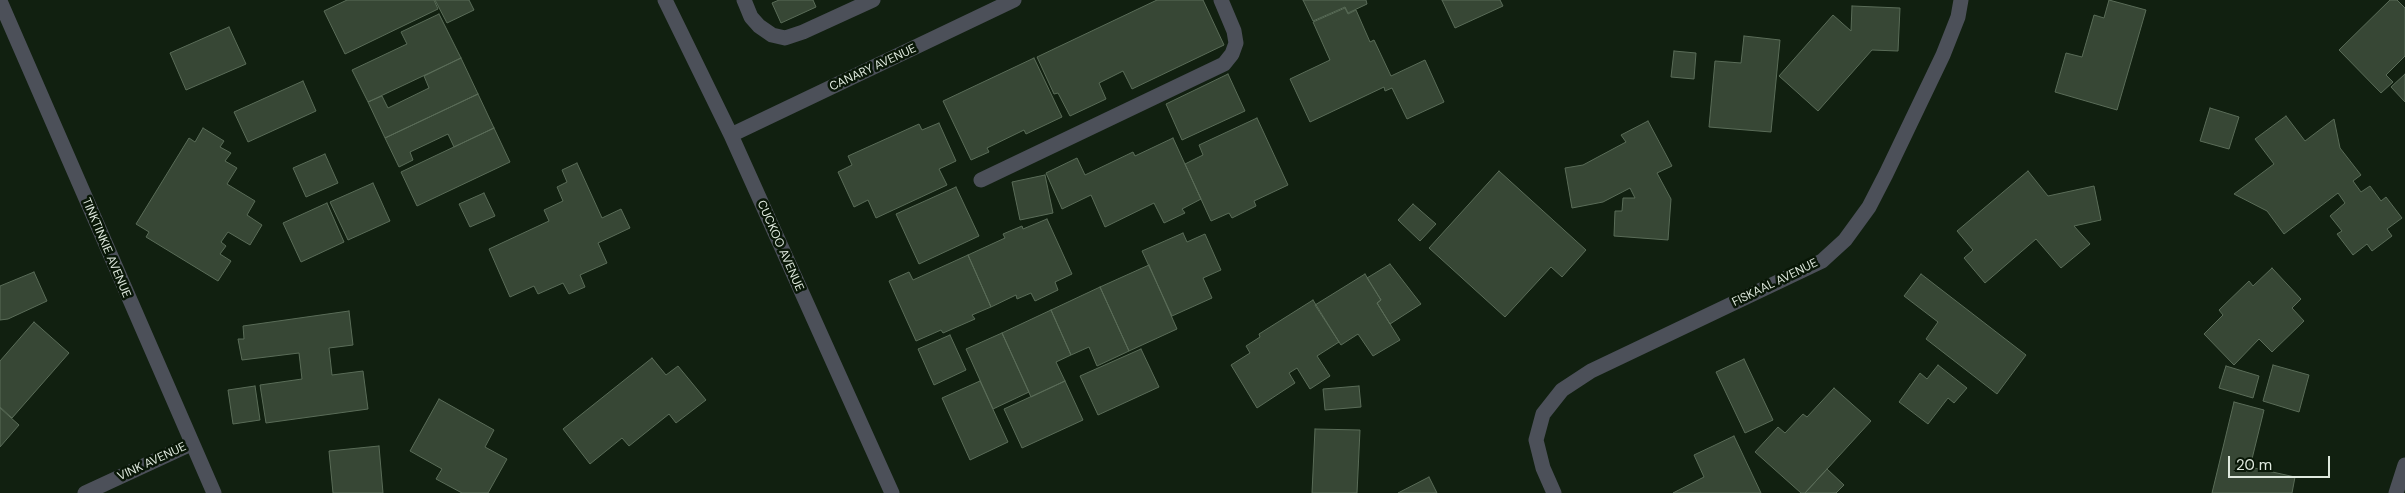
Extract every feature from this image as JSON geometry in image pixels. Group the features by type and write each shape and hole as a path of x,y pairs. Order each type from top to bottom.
{"street":[{"name":"CUCKOO AVENUE","path":"665,0 731,135 892,493"},
{"path":"744,0 751,17 759,26 772,35 785,38 873,0"},
{"name":"CANARY AVENUE","path":"731,135 1014,0"},
{"path":"981,180 1224,64 1232,54 1236,42 1234,31 1221,0"},
{"name":"FISKAAL AVENUE","path":"1554,493 1543,468 1536,440 1543,414 1562,390 1591,372 1822,261 1845,240 1869,207 1886,174 1943,55 1958,17 1962,0"},
{"name":"TINKTINKIE AVENUE","path":"0,1 191,444 214,493"},
{"name":"VINK AVENUE","path":"85,493 191,444"},
{"path":"2396,493 2405,465"}],"building":[{"path":"347,0 434,0 438,9 345,54 324,11"},
{"path":"435,0 469,0 474,10 447,23"},
{"path":"779,0 813,0 816,7 781,23 772,3"},
{"path":"1157,0 1203,0 1224,45 1132,89 1123,71 1099,83 1106,99 1070,116 1058,93 1054,94 1037,57"},
{"path":"1303,0 1366,0 1367,4 1348,13 1345,7 1313,21"},
{"path":"1442,0 1500,0 1503,6 1455,28"},
{"path":"2109,0 2146,10 2117,110 2055,92 2066,53 2082,57 2094,15 2104,18"},
{"path":"2390,0 2397,0 2405,8 2405,56 2386,75 2393,82 2381,93 2339,50"},
{"path":"1852,6 1900,8 1898,51 1872,50 1818,111 1779,76 1833,15 1851,31"},
{"path":"1345,8 1348,14 1356,10 1370,42 1374,40 1391,76 1425,60 1444,102 1407,119 1392,88 1385,91 1384,87 1310,122 1290,79 1330,60 1313,22"},
{"path":"439,14 461,58 368,102 352,70 407,44 401,32"},
{"path":"229,27 246,64 186,90 170,53"},
{"path":"1744,36 1780,40 1771,132 1709,127 1715,61 1741,63"},
{"path":"1674,51 1696,53 1694,79 1671,77"},
{"path":"461,58 478,94 385,138 368,102 382,96 388,108 429,88 424,76"},
{"path":"1034,58 1062,117 1026,134 1024,130 987,148 989,152 971,160 943,101"},
{"path":"1228,74 1245,111 1182,140 1166,104"},
{"path":"2405,74 2405,102 2391,87"},
{"path":"303,81 316,111 248,142 234,112"},
{"path":"478,94 494,128 454,147 448,134 410,152 413,160 399,167 385,138"},
{"path":"2210,108 2239,117 2229,149 2200,141"},
{"path":"2286,116 2305,141 2334,119 2340,148 2361,175 2353,181 2361,192 2370,186 2381,201 2386,197 2402,218 2387,229 2392,236 2372,251 2367,244 2353,255 2337,234 2342,231 2330,216 2345,203 2338,193 2284,234 2267,211 2234,194 2274,164 2255,139"},
{"path":"1257,118 1288,185 1254,201 1256,206 1232,218 1229,213 1211,221 1185,164 1203,155 1199,145"},
{"path":"1648,121 1672,166 1657,173 1671,199 1668,240 1614,236 1615,211 1622,211 1623,198 1635,198 1630,188 1603,202 1572,208 1565,168 1583,165 1626,142 1621,135"},
{"path":"939,123 956,161 939,169 947,185 876,218 868,200 854,207 838,172 852,165 848,156 919,124 922,130"},
{"path":"203,128 224,141 220,147 231,153 225,161 237,168 227,184 255,201 247,215 262,225 250,245 228,232 221,242 226,246 220,254 231,261 218,281 146,237 149,232 136,224 189,138 195,142"},
{"path":"494,128 510,162 417,206 401,172"},
{"path":"1173,138 1201,199 1182,209 1185,213 1164,223 1154,203 1105,227 1091,195 1062,209 1046,173 1077,158 1085,175 1133,152 1135,156"},
{"path":"325,154 338,183 306,197 293,168"},
{"path":"577,163 602,218 621,209 630,228 598,243 607,263 580,275 585,287 569,294 563,283 538,294 534,286 510,297 489,249 549,221 544,210 563,201 557,187 567,182 562,170"},
{"path":"1499,171 1586,250 1562,277 1551,267 1505,317 1429,248"},
{"path":"2028,171 2048,196 2094,186 2101,220 2074,226 2090,244 2061,268 2036,239 1985,283 1964,258 1973,250 1957,231"},
{"path":"1045,175 1053,213 1020,220 1012,182"},
{"path":"373,183 390,221 348,240 330,202"},
{"path":"956,187 979,236 919,264 896,214"},
{"path":"484,193 495,216 470,227 459,204"},
{"path":"327,203 344,242 301,262 283,223"},
{"path":"1413,204 1436,224 1420,241 1398,220"},
{"path":"1047,219 1072,274 1055,282 1058,290 1035,301 1031,293 1017,299 1016,295 991,307 968,255 1005,238 1003,234 1022,226 1023,229"},
{"path":"1183,233 1187,242 1205,234 1221,270 1203,278 1212,298 1172,316 1142,251"},
{"path":"968,255 991,307 972,315 975,319 943,333 941,330 916,341 889,281 909,272 913,280"},
{"path":"1390,264 1421,304 1390,324 1377,303 1381,300 1367,278"},
{"path":"1149,265 1177,329 1129,351 1100,287"},
{"path":"2272,268 2301,299 2292,308 2304,321 2272,352 2259,339 2234,365 2204,334 2223,315 2219,310 2249,281 2253,286"},
{"path":"34,272 47,301 8,319 0,320 0,286"},
{"path":"1365,274 1381,300 1377,303 1400,340 1373,356 1358,334 1341,345 1315,305"},
{"path":"1921,274 2026,355 1997,394 1926,339 1938,322 1904,296"},
{"path":"1100,287 1129,351 1097,366 1089,347 1071,355 1051,310"},
{"path":"1313,300 1339,342 1317,356 1330,376 1310,389 1297,368 1289,373 1295,383 1257,408 1231,365 1250,353 1246,346 1260,337 1259,334"},
{"path":"1051,310 1071,355 1056,362 1065,381 1031,397 1002,333"},
{"path":"349,311 353,345 329,348 332,375 363,371 368,409 266,423 260,385 302,379 299,353 242,360 238,339 244,339 243,326"},
{"path":"34,322 69,353 12,418 0,407 0,361"},
{"path":"1002,333 1029,392 993,409 966,349"},
{"path":"950,335 966,370 934,385 918,349"},
{"path":"1141,349 1159,387 1098,415 1080,376"},
{"path":"652,358 666,375 678,366 706,400 676,423 669,414 629,446 622,438 590,464 563,429"},
{"path":"1744,359 1773,420 1745,433 1716,372"},
{"path":"1938,365 1967,388 1954,403 1948,398 1928,424 1899,402 1920,373 1927,379"},
{"path":"2273,365 2309,375 2299,412 2263,401"},
{"path":"2226,366 2259,376 2253,398 2219,388"},
{"path":"980,381 1008,442 970,460 942,398"},
{"path":"1065,381 1083,420 1022,448 1004,409"},
{"path":"255,386 260,420 233,424 228,390"},
{"path":"1359,386 1361,407 1325,410 1323,389"},
{"path":"1834,388 1871,421 1805,493 1801,493 1755,452 1778,427 1785,433 1803,414 1807,417"},
{"path":"439,399 494,430 485,447 507,459 488,493 462,493 436,479 442,469 410,451"},
{"path":"2234,402 2264,410 2250,467 2295,477 2292,493 2212,493"},
{"path":"0,408 19,425 0,447"},
{"path":"1315,429 1360,430 1357,493 1312,493"},
{"path":"1734,436 1761,493 1673,493 1704,477 1694,455"},
{"path":"379,446 383,493 333,493 329,451"},
{"path":"1827,469 1844,485 1836,493 1805,493"},
{"path":"1429,477 1437,493 1398,493"}]}
